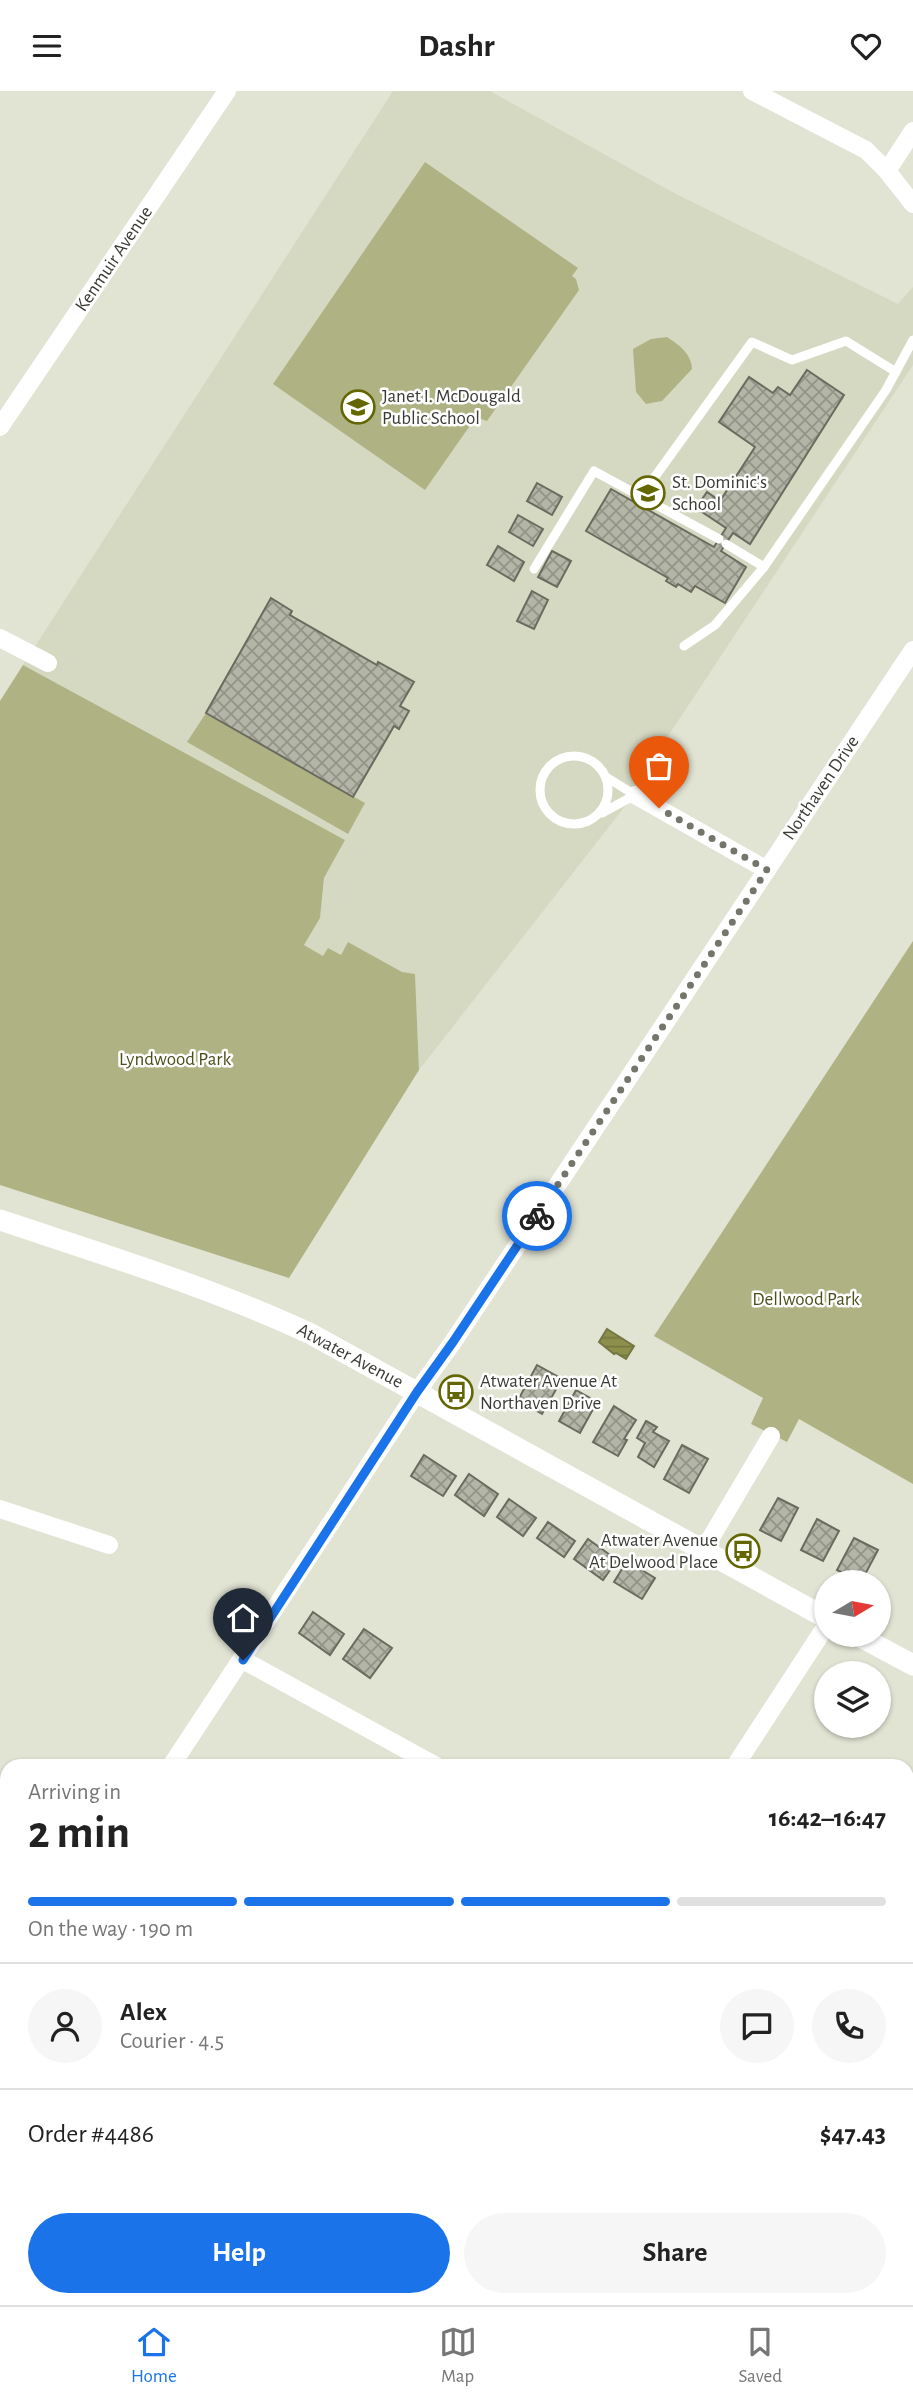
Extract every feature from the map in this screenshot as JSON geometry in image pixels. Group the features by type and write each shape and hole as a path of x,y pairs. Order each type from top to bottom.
{"street":[{"name":"Kenmuir Avenue","path":"0,427 227,91"},
{"path":"752,91 866,150 913,204"},
{"path":"887,171 913,131"},
{"path":"0,638 48,663"},
{"name":"Northaven Drive","path":"177,1759 417,1392 453,1342 913,650"},
{"path":"635,795 767,870"},
{"name":"Atwater Avenue","path":"0,1220 186,1282 261,1310 311,1334 814,1611"},
{"path":"703,1551 771,1436"},
{"path":"0,1509 109,1545"},
{"path":"740,1759 814,1644"},
{"path":"879,1647 913,1665"},
{"path":"243,1660 423,1759"}],"lane":[{"path":"684,646 715,625 764,567 886,390 913,340"},
{"path":"640,496 752,342 792,360 846,341 896,372"},
{"path":"534,569 594,471 764,567"},
{"path":"573,755 585,757 595,763 606,777 635,795 592,820 580,824 564,823 553,818 545,809 540,798 539,785 543,773 551,764 561,757 573,755"},
{"path":"592,820 601,812 607,801 609,789 606,777"}],"shaded area":[{"name":"Janet I. McDougald Public School","path":"393,91 490,91 676,194 898,304 913,287 913,365 641,777 633,796 419,1070 415,974 402,972 348,942 341,956 323,956 304,945 320,918 324,878 345,840 23,665"},
{"path":"607,1329 634,1346 626,1359 614,1354 599,1342"}],"green space":[{"path":"425,162 578,268 572,276 576,279 579,290 487,421 476,417 425,490 273,384"},
{"path":"667,337 687,354 692,369 662,401 646,404 636,392 633,349 651,339"},
{"name":"Lyndwood Park","path":"23,665 345,840 324,878 320,918 304,945 323,956 328,948 341,955 348,942 402,972 415,974 419,1070 289,1278 0,1185 0,701"},
{"path":"206,713 365,803 348,834 187,742"},
{"name":"Dellwood Park","path":"913,941 913,1484 799,1419 787,1442 751,1424 763,1398 654,1336"}],"building":[{"path":"807,370 844,395 750,544 733,533 721,551 746,567 725,603 695,586 691,592 678,584 676,587 666,581 668,578 586,531 611,489 714,547 726,528 696,508 707,492 720,501 755,447 719,422 749,377 773,393 778,387 790,395"},
{"path":"537,483 562,497 552,515 527,501"},
{"path":"518,515 543,529 533,546 509,532"},
{"path":"498,546 524,562 514,581 487,565"},
{"path":"552,551 571,561 557,587 538,577"},
{"path":"532,591 548,600 534,629 517,621"},
{"path":"271,598 292,611 290,615 377,665 378,662 414,682 400,706 409,711 399,729 394,726 353,797 206,713"},
{"path":"537,1365 562,1379 542,1414 518,1400"},
{"path":"576,1390 597,1402 580,1433 559,1421"},
{"path":"614,1406 636,1420 624,1439 627,1440 618,1456 593,1442"},
{"path":"646,1421 657,1427 653,1432 669,1441 654,1467 638,1457 645,1443 637,1438"},
{"path":"682,1445 708,1459 689,1493 664,1479"},
{"path":"424,1455 456,1476 443,1496 411,1476"},
{"path":"469,1474 498,1494 484,1516 455,1495"},
{"path":"778,1498 798,1508 781,1541 760,1530"},
{"path":"509,1499 536,1518 523,1536 497,1517"},
{"path":"817,1519 839,1531 823,1561 801,1550"},
{"path":"548,1522 575,1541 564,1557 537,1538"},
{"path":"854,1538 878,1550 867,1570 837,1570"},
{"path":"588,1539 617,1560 603,1580 574,1559"},
{"path":"627,1561 655,1578 642,1599 614,1582"},
{"path":"313,1612 344,1634 330,1655 299,1633"},
{"path":"364,1629 392,1648 370,1678 343,1659"}],"way so far":[{"path":"537,1216 767,870 659,808"}],"place":[{"name":"Janet I. McDougald Public School","path":"358,407"},
{"name":"St. Dominic's School","path":"648,493"},
{"name":"Atwater Avenue At Northaven Drive","path":"456,1392"},
{"name":"Atwater Avenue At Delwood Place","path":"743,1551"}],"route":[{"path":"243,1660 417,1392 537,1216"}]}
